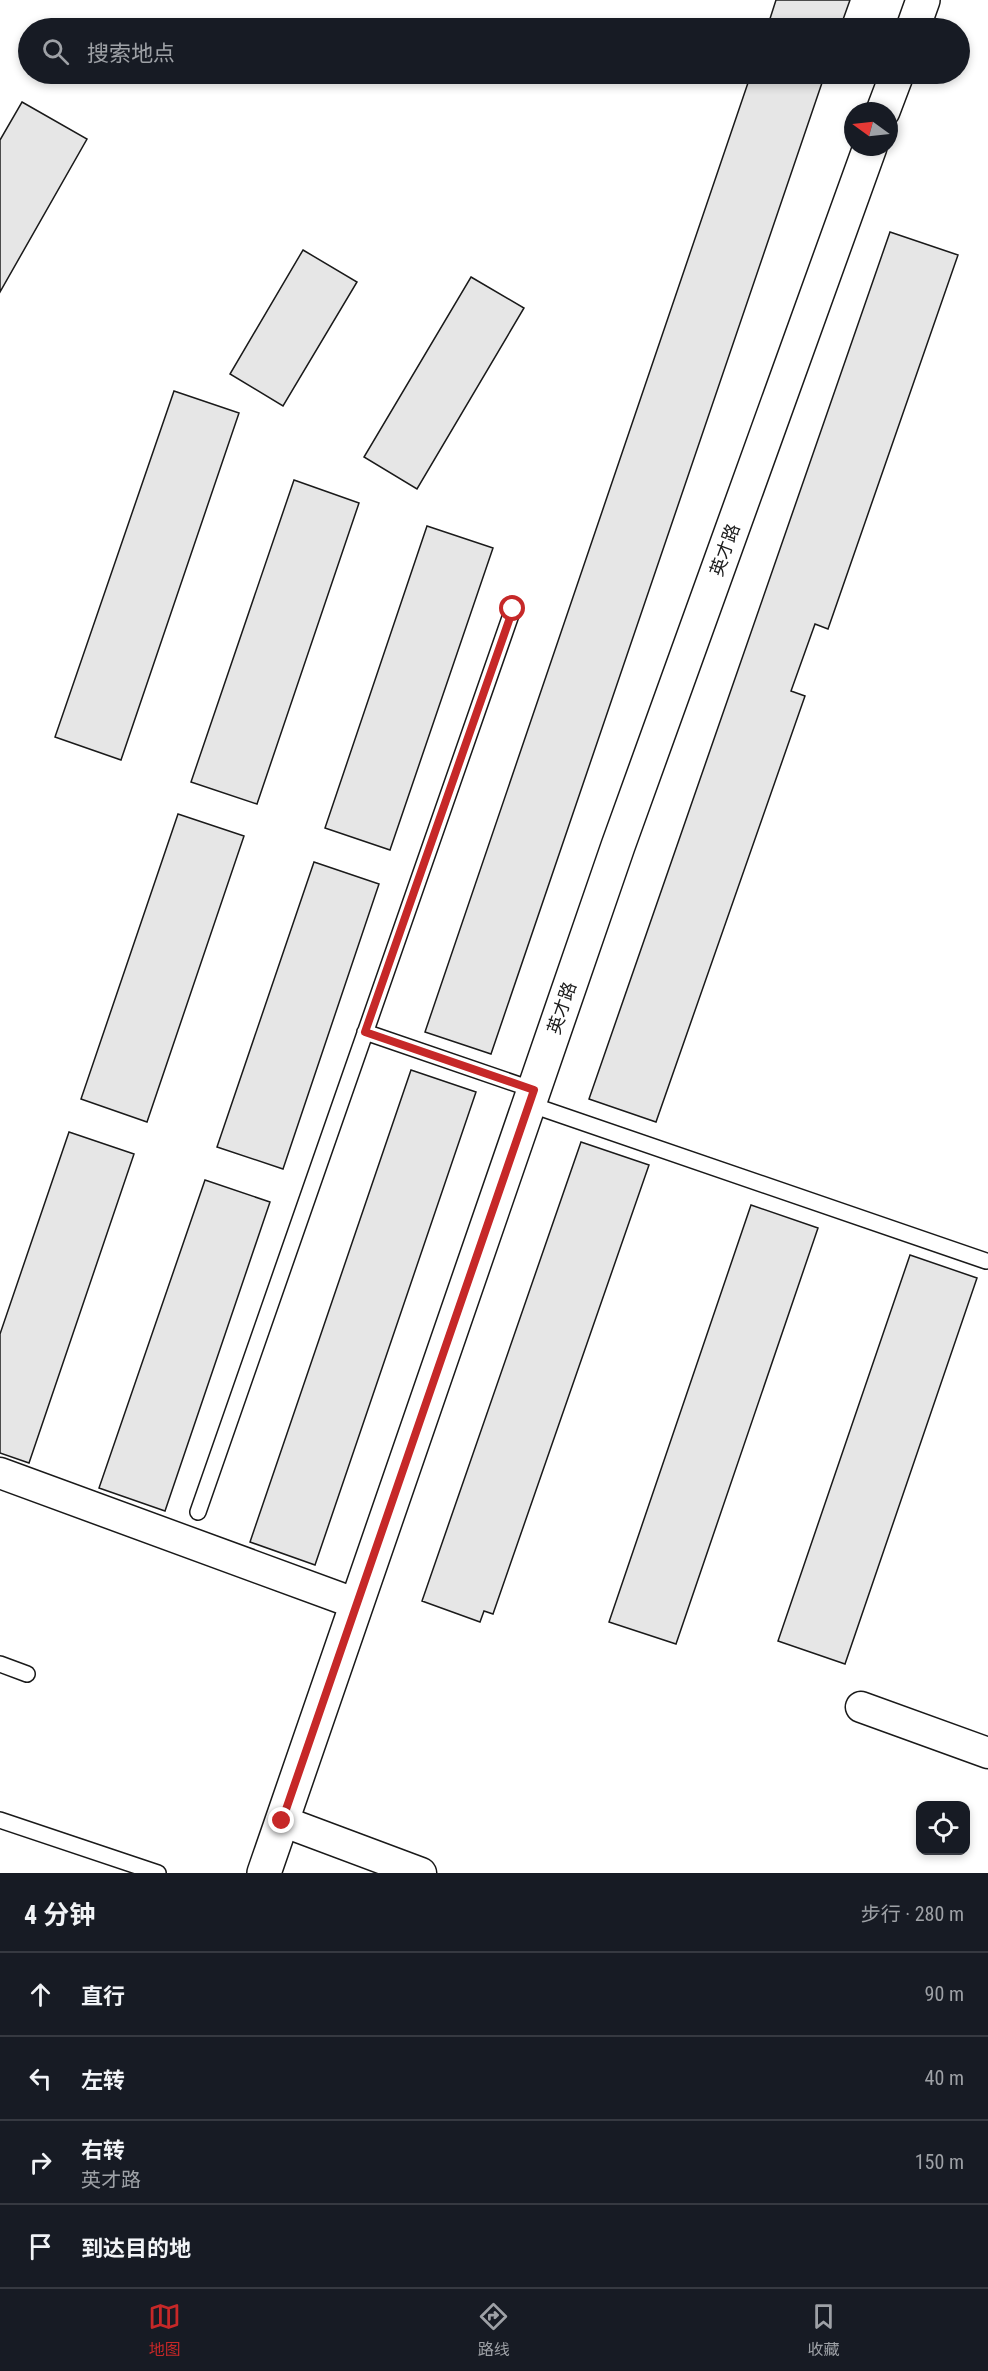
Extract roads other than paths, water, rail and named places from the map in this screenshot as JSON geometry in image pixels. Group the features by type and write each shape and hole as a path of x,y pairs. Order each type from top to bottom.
{"street":[{"path":"917,18 923,0"},
{"path":"886,102 893,84"},
{"name":"英才路","path":"264,1873 622,835 867,156"},
{"path":"0,1473 357,1604"},
{"path":"861,1707 988,1753"},
{"path":"282,1821 421,1873"}],"lane":[{"path":"198,1512 513,609"},
{"path":"365,1032 531,1097 986,1261"},
{"path":"0,1664 27,1674"},
{"path":"0,1820 158,1873"}]}
